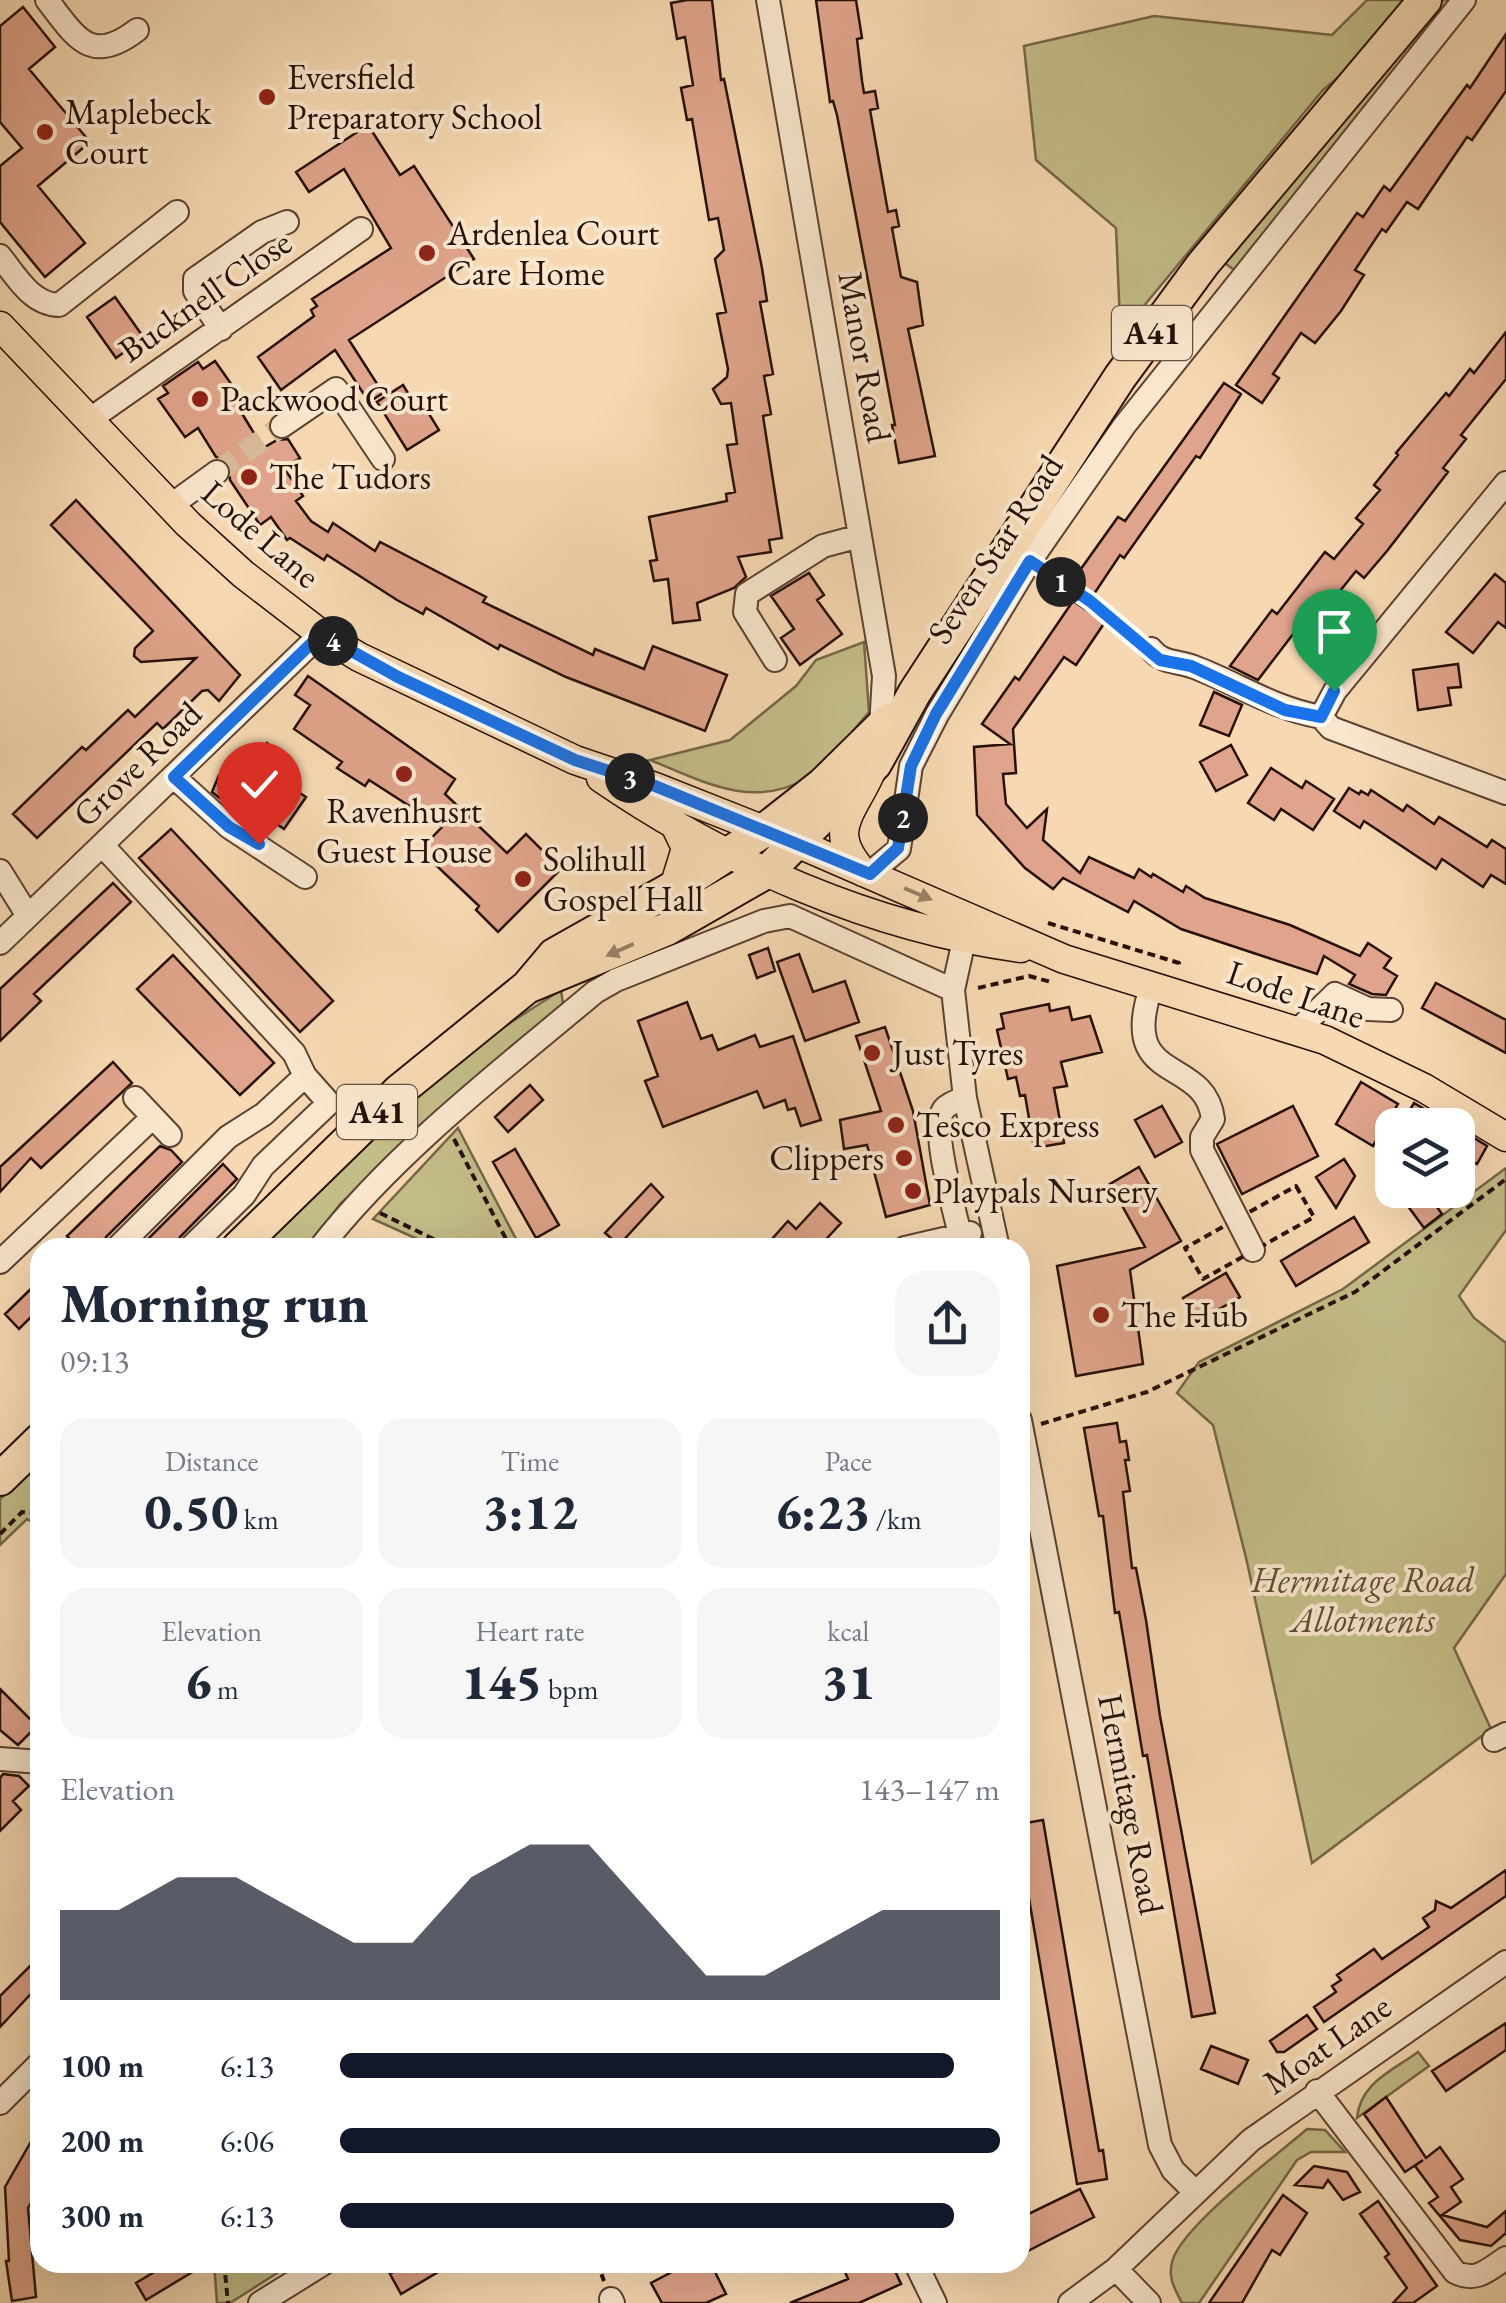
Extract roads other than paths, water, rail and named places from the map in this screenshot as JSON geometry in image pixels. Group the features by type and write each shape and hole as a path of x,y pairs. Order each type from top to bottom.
{"highway":[{"name":"Seven Star Road","path":"768,871 875,764 926,703 1040,495 1203,264 1425,0"},
{"name":"Seven Star Road","path":"728,855 822,784 881,726 926,703"},
{"name":"A41","path":"248,1238 399,1091 527,987 554,955 728,855"},
{"name":"A41","path":"527,987 667,930 768,871"},
{"path":"0,1479 30,1450"}],"main road":[{"name":"Lode Lane","path":"0,326 170,506 243,574 321,634 398,677 575,760 655,786 799,844 1047,952 1298,1030 1424,1088 1506,1137"},
{"name":"Lode Lane","path":"575,760 728,855 861,910 964,940 1047,952"},
{"path":"866,873 845,851 843,837 875,764"},
{"path":"674,887 686,848 675,825"}],"street":[{"path":"46,0 80,42 102,48 121,42 137,30"},
{"name":"Manor Road","path":"768,0 884,676 881,726"},
{"name":"Seven Star Road","path":"866,873 898,848 926,703 1124,426 1464,0"},
{"path":"0,256 44,304 58,304 176,212"},
{"path":"221,328 195,291 195,279 262,232 287,222"},
{"name":"Bucknell Close","path":"89,420 361,230"},
{"path":"1203,264 1233,287"},
{"path":"282,426 336,389 382,458"},
{"path":"170,506 216,472"},
{"path":"1321,717 1334,691 1506,483"},
{"path":"774,660 745,612 747,594 823,546 860,536"},
{"name":"Grove Road","path":"0,943 321,634"},
{"path":"1150,649 1160,660 1191,666 1285,710 1321,717 1330,728 1506,793"},
{"path":"174,777 229,827 305,877"},
{"path":"103,846 294,1053 305,1076 329,1103 263,1166 244,1195 200,1238"},
{"path":"0,870 28,916"},
{"path":"329,1238 445,1121 595,992 776,916 790,916 953,990"},
{"path":"948,1238 995,1238 965,1098 953,990 964,940"},
{"path":"1152,985 1145,1005 1143,1040 1154,1057 1206,1097 1213,1119 1202,1137 1205,1159 1254,1250"},
{"path":"1298,1030 1335,994 1368,1009 1391,1010"},
{"path":"127,1238 228,1137 264,1114 305,1076"},
{"path":"135,1098 170,1134"},
{"path":"960,1235 942,1155 942,1114 945,1107 965,1098"},
{"path":"0,1262 29,1217 153,1117"},
{"name":"Hermitage Road","path":"1030,1472 1160,2145 1174,2170 1195,2192"},
{"path":"0,1759 30,1760"},
{"name":"Moat Lane","path":"1070,2303 1116,2269 1251,2140 1506,1962"},
{"path":"0,2103 30,2074"},
{"path":"1317,2092 1454,2272 1466,2278 1478,2277 1506,2258"},
{"path":"1116,2269 1149,2303"},
{"path":"260,2303 308,2273"},
{"path":"920,2273 935,2303"}],"tunnel":[{"path":"217,472 282,426"}],"place":[{"name":"Eversfield Preparatory School","path":"267,97"},
{"name":"Maplebeck Court","path":"45,132"},
{"name":"Ardenlea Court Care Home","path":"427,253"},
{"name":"Packwood Court","path":"200,399"},
{"name":"The Tudors","path":"249,477"},
{"name":"Ravenhusrt Guest House","path":"404,774"},
{"name":"Solihull Gospel Hall","path":"523,879"},
{"name":"Just Tyres","path":"872,1053"},
{"name":"Tesco Express","path":"896,1125"},
{"name":"Clippers","path":"904,1158"},
{"name":"Playpals Nursery","path":"913,1191"},
{"name":"The Hub","path":"1101,1315"}],"park label":[{"name":"Hermitage Road Allotments","path":"1363,1600"}]}
